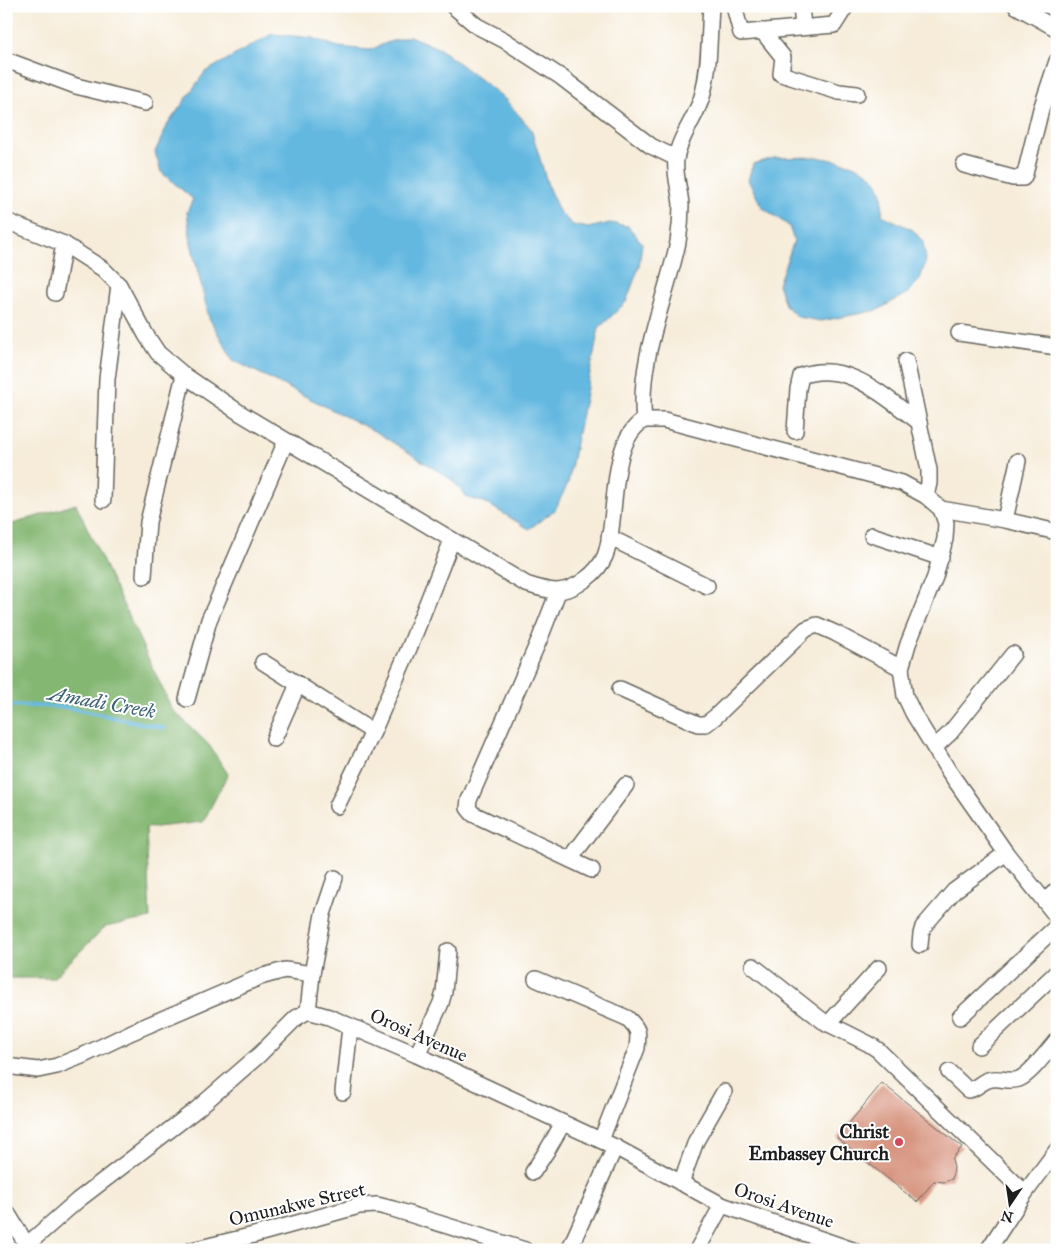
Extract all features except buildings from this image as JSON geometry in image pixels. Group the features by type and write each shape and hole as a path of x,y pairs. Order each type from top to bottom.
{"street":[{"path":"453,6 477,26 504,40 561,77 651,146 676,158"},
{"path":"644,420 643,381 660,305 678,241 680,225 681,205 676,158 684,135 703,94 708,61 711,6"},
{"path":"734,6 740,34 834,24 846,6"},
{"path":"801,6 803,27"},
{"path":"1016,6 1057,29"},
{"path":"762,31 783,57 781,74 839,92 857,94"},
{"path":"6,60 76,86 145,103"},
{"path":"964,165 1013,178 1022,178 1025,174 1041,109 1057,61"},
{"path":"6,221 34,230 64,244 103,269 119,285 146,335 158,352 184,376 286,441 526,584 546,591 570,590 595,572 605,556 622,455 634,429 644,420 664,420 681,424 902,484 926,496 942,509 1005,520 1057,532"},
{"path":"55,293 64,244"},
{"path":"103,500 107,379 119,285"},
{"path":"959,333 1057,347"},
{"path":"906,361 929,470 926,496"},
{"path":"795,431 798,389 801,376 813,372 836,372 864,382 919,422"},
{"path":"144,576 148,522 184,376"},
{"path":"187,699 209,620 286,441"},
{"path":"1005,520 1018,461"},
{"path":"942,509 946,523 941,558 908,644 901,668 905,696 948,770 1006,853 1057,917"},
{"path":"872,535 941,558"},
{"path":"609,537 707,586"},
{"path":"337,806 373,732 452,540"},
{"path":"558,592 468,806 473,814 592,870"},
{"path":"620,689 698,724 706,724 806,629 817,625 835,632 901,668"},
{"path":"935,748 950,733 1013,654"},
{"path":"263,662 373,732"},
{"path":"274,739 298,684"},
{"path":"571,860 576,850 626,785"},
{"path":"920,945 923,927 954,891 1006,853"},
{"path":"6,1211 24,1247 78,1200 196,1109 259,1055 296,1018 308,1011 312,974 323,914 336,878"},
{"path":"1045,901 1057,890"},
{"path":"960,1017 1057,926"},
{"path":"417,1055 441,1003 444,992 448,951"},
{"path":"753,966 828,1024 878,1050 1025,1193"},
{"path":"828,1024 879,968"},
{"path":"6,1066 38,1070 57,1066 260,977 285,970 312,974"},
{"path":"979,1046 1057,972"},
{"path":"536,979 626,1018 635,1026 638,1032 637,1048 600,1140"},
{"name":"Orosi Avenue","path":"308,1011 318,1013 417,1055 615,1147 722,1205 853,1250"},
{"path":"343,1092 350,1027"},
{"path":"949,1072 963,1087 971,1090 992,1078 1019,1079 1027,1073 1057,1040"},
{"path":"681,1183 698,1136 724,1092"},
{"path":"533,1172 563,1123"},
{"path":"569,1250 615,1147"},
{"path":"988,1250 1025,1193 1057,1150"},
{"name":"Omunakwe Street","path":"192,1250 254,1236 359,1206 377,1205 429,1218 525,1250"},
{"path":"697,1250 722,1205"}],"green space":[{"path":"76,504 172,709 209,745 228,774 203,822 146,828 150,918 105,927 53,978 6,978 6,526"}],"water":[{"path":"272,34 313,38 338,47 370,50 410,36 440,49 503,97 531,129 549,189 560,213 573,225 588,228 610,223 628,226 642,243 639,267 626,302 599,328 568,483 555,510 529,529 484,502 468,498 452,480 378,433 233,360 209,318 191,243 187,212 193,199 161,172 155,152 168,124 205,72"},
{"path":"817,157 847,163 866,171 879,185 882,195 882,215 913,230 923,242 926,260 920,279 909,292 878,310 821,321 798,317 785,305 778,284 794,241 789,226 762,207 748,180 753,164 774,158"}],"waterway":[{"name":"Amadi Creek","path":"6,705 65,707 164,728"}],"place":[{"name":"Christ Embassey Church","path":"899,1142"}]}
